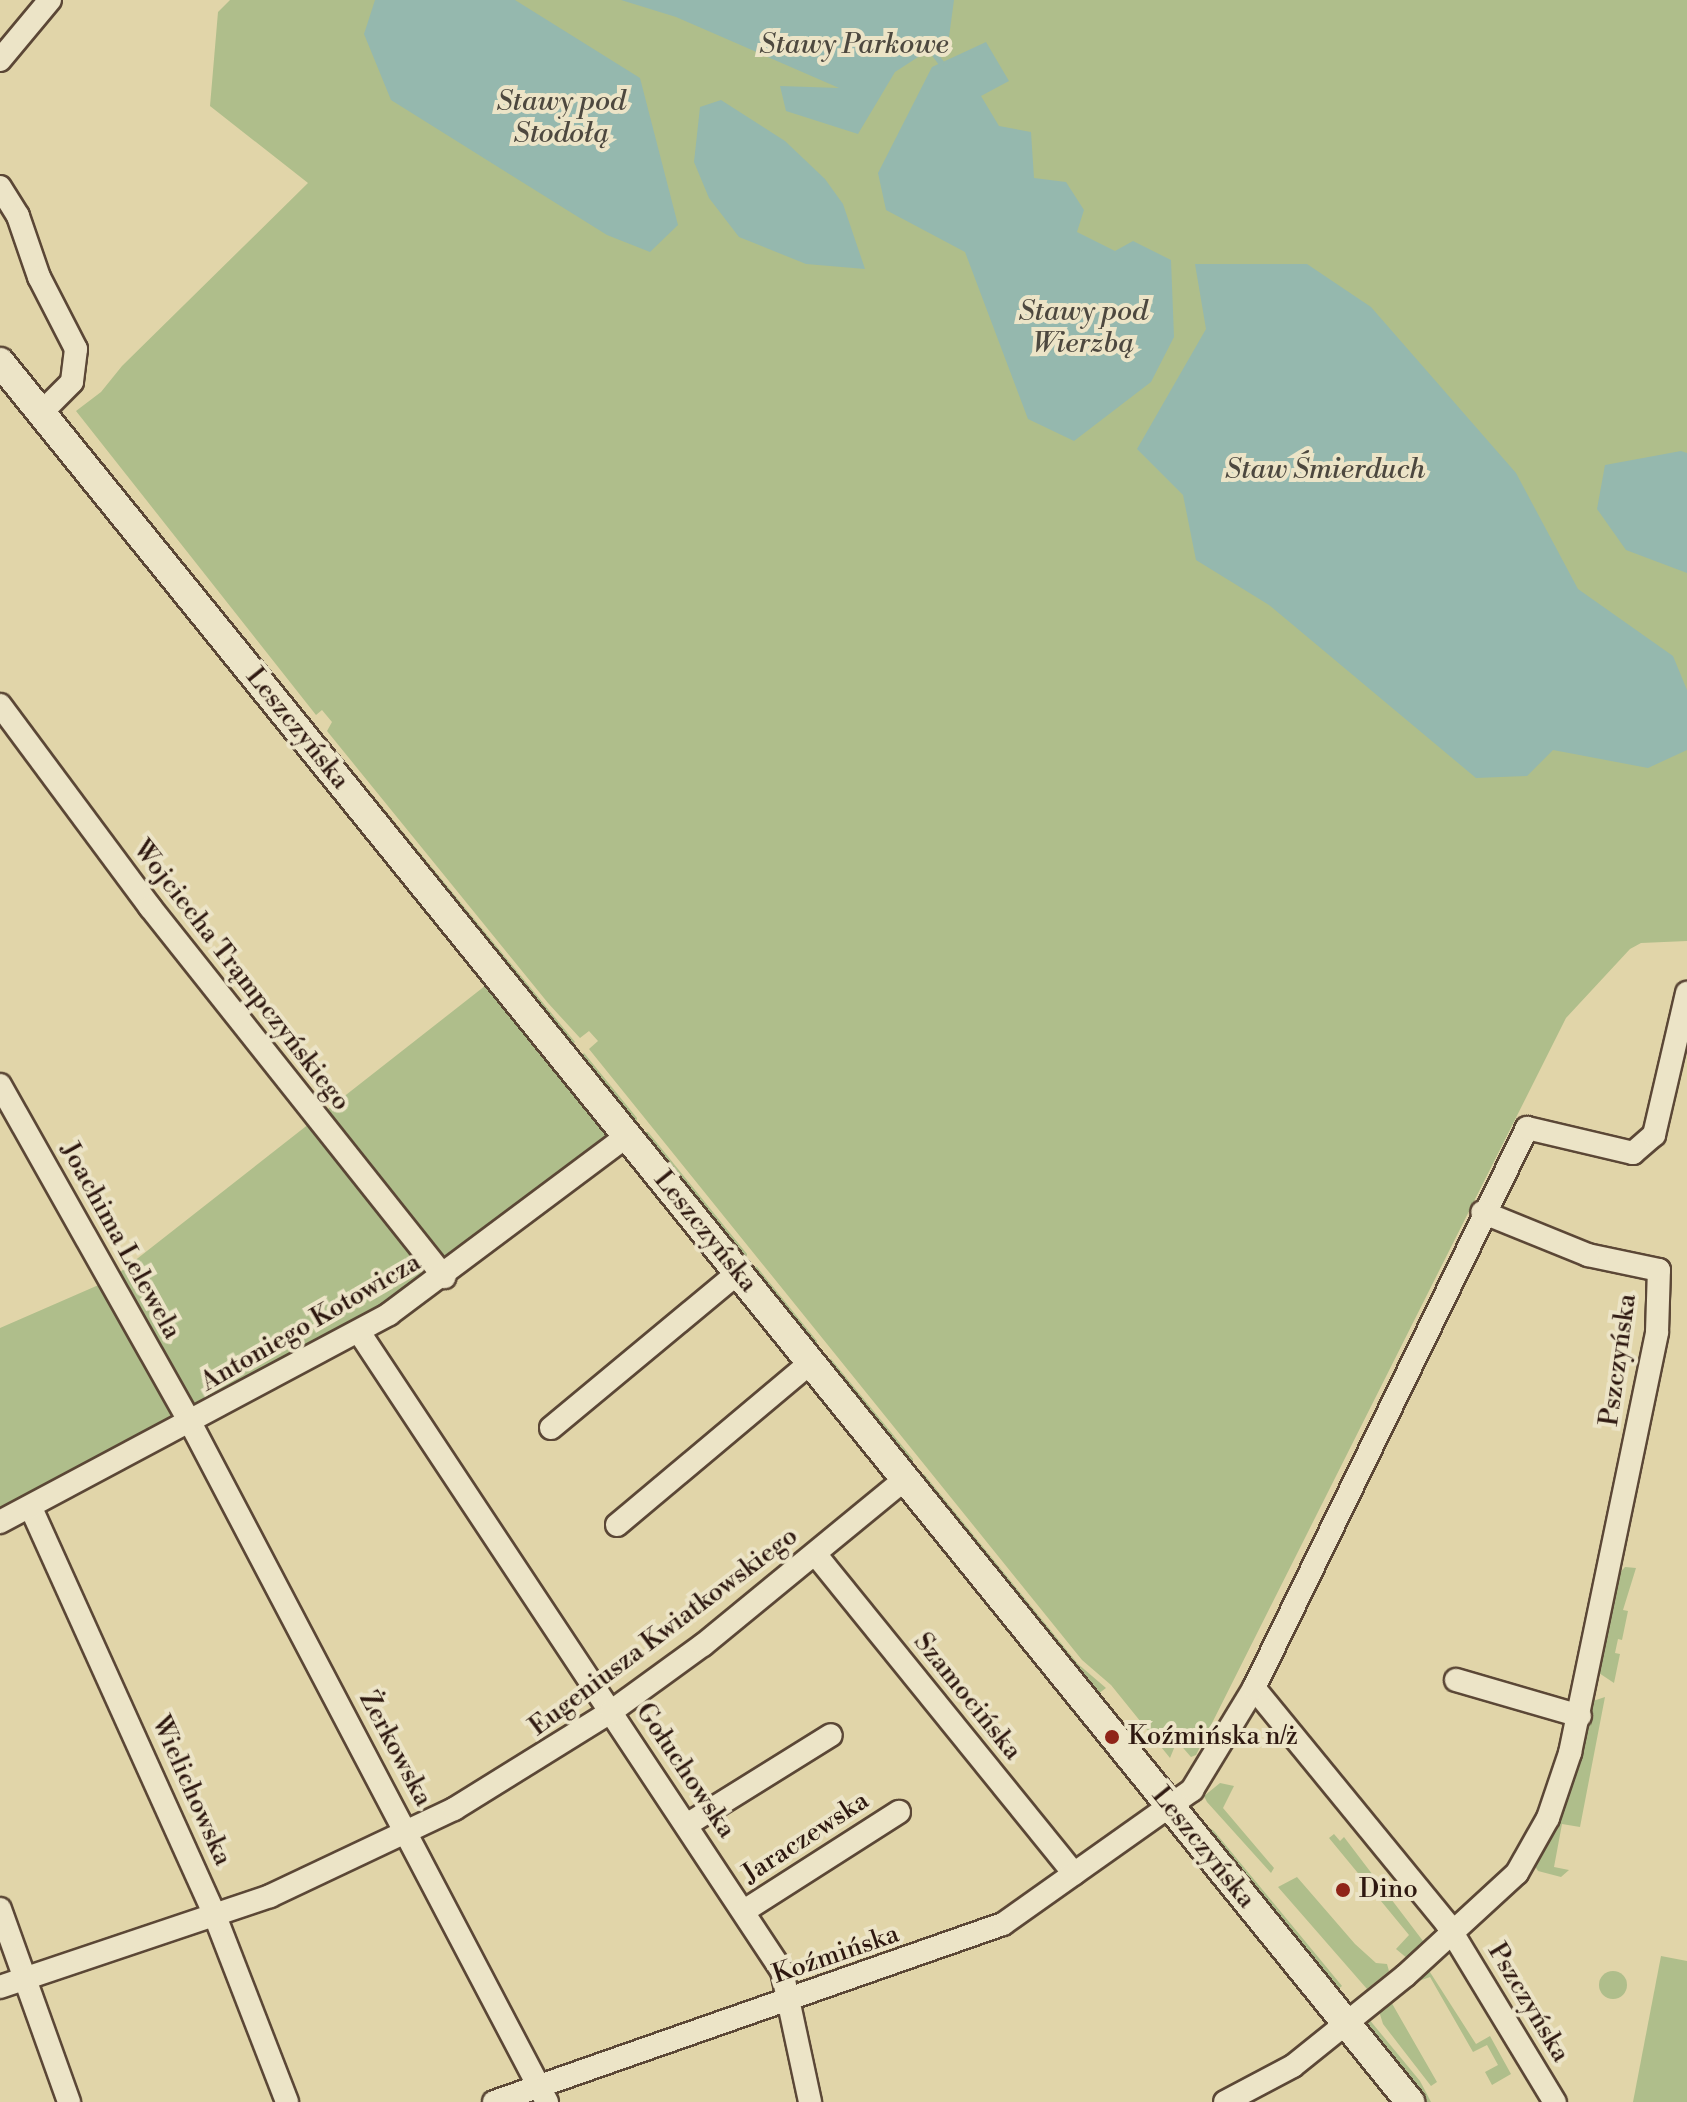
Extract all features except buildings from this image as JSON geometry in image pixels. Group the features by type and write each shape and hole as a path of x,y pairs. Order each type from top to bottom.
{"street":[{"path":"0,60 50,0"},
{"path":"0,187 18,216 39,277 76,349 72,382 41,413"},
{"name":"Leszczyńska","path":"0,362 1410,2102"},
{"name":"Wojciecha Trąmpczyńskiego","path":"0,705 150,907 444,1277"},
{"path":"1170,1807 1197,1784 1254,1688 1482,1212 1527,1128 1633,1153 1644,1144 1654,1135 1687,993"},
{"name":"Joachima Lelewela","path":"0,1085 191,1424"},
{"name":"Antoniego Kotowicza","path":"0,1522 191,1424 359,1332 444,1277 627,1136"},
{"name":"Pszczyńska","path":"1225,2102 1293,2066 1453,1934 1517,1873 1548,1818 1580,1716 1657,1332 1659,1270 1588,1255 1482,1212"},
{"path":"551,1428 738,1273"},
{"name":"Gołuchowska","path":"359,1332 688,1824 782,1971 791,2001 810,2102"},
{"path":"617,1525 810,1363"},
{"name":"Żerkowska","path":"191,1424 544,2094"},
{"name":"Eugeniusza Kwiatkowskiego","path":"0,1987 215,1916 335,1870 560,1748 816,1555 904,1480"},
{"name":"Wielichowska","path":"31,1508 215,1916 287,2102"},
{"name":"Szamocińska","path":"816,1555 1074,1874"},
{"path":"1456,1680 1580,1716"},
{"name":"Pszczyńska","path":"1254,1688 1453,1934 1555,2102"},
{"path":"688,1824 831,1735"},
{"name":"Koźmińska","path":"494,2102 544,2094 1003,1924 1170,1807"},
{"name":"Jaraczewska","path":"744,1911 899,1812"},
{"path":"0,1909 69,2102"}],"green space":[{"path":"230,0 1687,0 1687,941 1641,943 1630,949 1566,1018 1196,1755 1191,1757 1177,1741 1170,1758 1111,1685 1082,1660 589,1049 598,1041 589,1031 580,1038 548,1003 327,731 332,722 322,710 316,715 76,411 101,392 122,366 308,183 210,106 218,12"},
{"path":"353,771 575,1042 568,1048 346,772"},
{"path":"490,982 614,1138 429,1275 182,1422 0,1510 0,1328 110,1280"},
{"path":"584,1053 637,1118 636,1125 578,1059"},
{"path":"641,1132 648,1132 747,1254 746,1261"},
{"path":"751,1267 757,1267 817,1341 817,1348"},
{"path":"831,1359 913,1459 912,1466 821,1360"},
{"path":"918,1474 924,1474 1078,1664 1106,1688 1094,1697"},
{"path":"1625,1567 1636,1568 1623,1610 1628,1611 1622,1640 1618,1639 1615,1653 1620,1654 1614,1683 1599,1673 1616,1577"},
{"path":"1605,1697 1580,1827 1562,1824 1554,1867 1569,1870 1561,1877 1538,1871 1533,1863 1578,1752 1593,1701"},
{"path":"1220,1783 1234,1786 1223,1808 1274,1868 1271,1873 1207,1802 1204,1796"},
{"path":"1195,1818 1214,1831 1342,1986 1334,1992"},
{"path":"1334,1834 1340,1841 1344,1837 1423,1941 1425,1945 1408,1959 1396,1949 1409,1935 1329,1838"},
{"path":"1297,1877 1355,1944 1376,1963 1387,1964 1389,1971 1367,1989 1278,1887"},
{"path":"1661,1956 1687,1961 1687,2102 1633,2102"},
{"path":"1437,1960 1428,1969 1476,2044 1490,2036 1511,2074 1492,2085 1485,2072 1498,2065 1487,2045 1473,2052 1430,1977 1416,1982 1416,1979"},
{"path":"1613,1971 1623,1975 1627,1985 1623,1995 1613,1999 1603,1995 1599,1985 1603,1975"},
{"path":"1401,1991 1390,2000 1437,2082 1431,2086 1383,2024 1378,2008"},
{"path":"1368,2018 1420,2081 1431,2102 1423,2102 1366,2026"}],"water":[{"name":"Stawy pod Stodołą","path":"375,0 515,0 640,78 678,225 650,252 607,235 391,100 364,34"},
{"name":"Stawy Parkowe","path":"621,0 954,0 949,37 895,72 858,134 786,111 780,86 839,88 676,17"},
{"name":"Stawy pod Wierzbą","path":"986,42 1009,81 981,96 999,126 1031,132 1034,178 1066,182 1084,210 1077,232 1115,251 1133,241 1171,260 1174,337 1151,382 1074,441 1028,419 965,252 886,210 878,173 932,67"},
{"name":"Stawy pod Stodołą","path":"721,100 785,141 825,179 843,204 865,269 806,264 739,237 709,198 694,162 700,107"},
{"name":"Staw Śmierduch","path":"1195,264 1307,264 1371,307 1516,473 1578,589 1673,656 1687,690 1687,750 1648,768 1553,750 1527,776 1476,778 1269,605 1196,560 1183,495 1137,449 1206,329"},
{"path":"1681,451 1687,453 1687,573 1626,550 1597,509 1605,465"}],"waterway":[{"path":"931,49 941,63"}],"place":[{"name":"Koźmińska n/ż","path":"1112,1737"},
{"name":"Dino","path":"1343,1890"}]}
